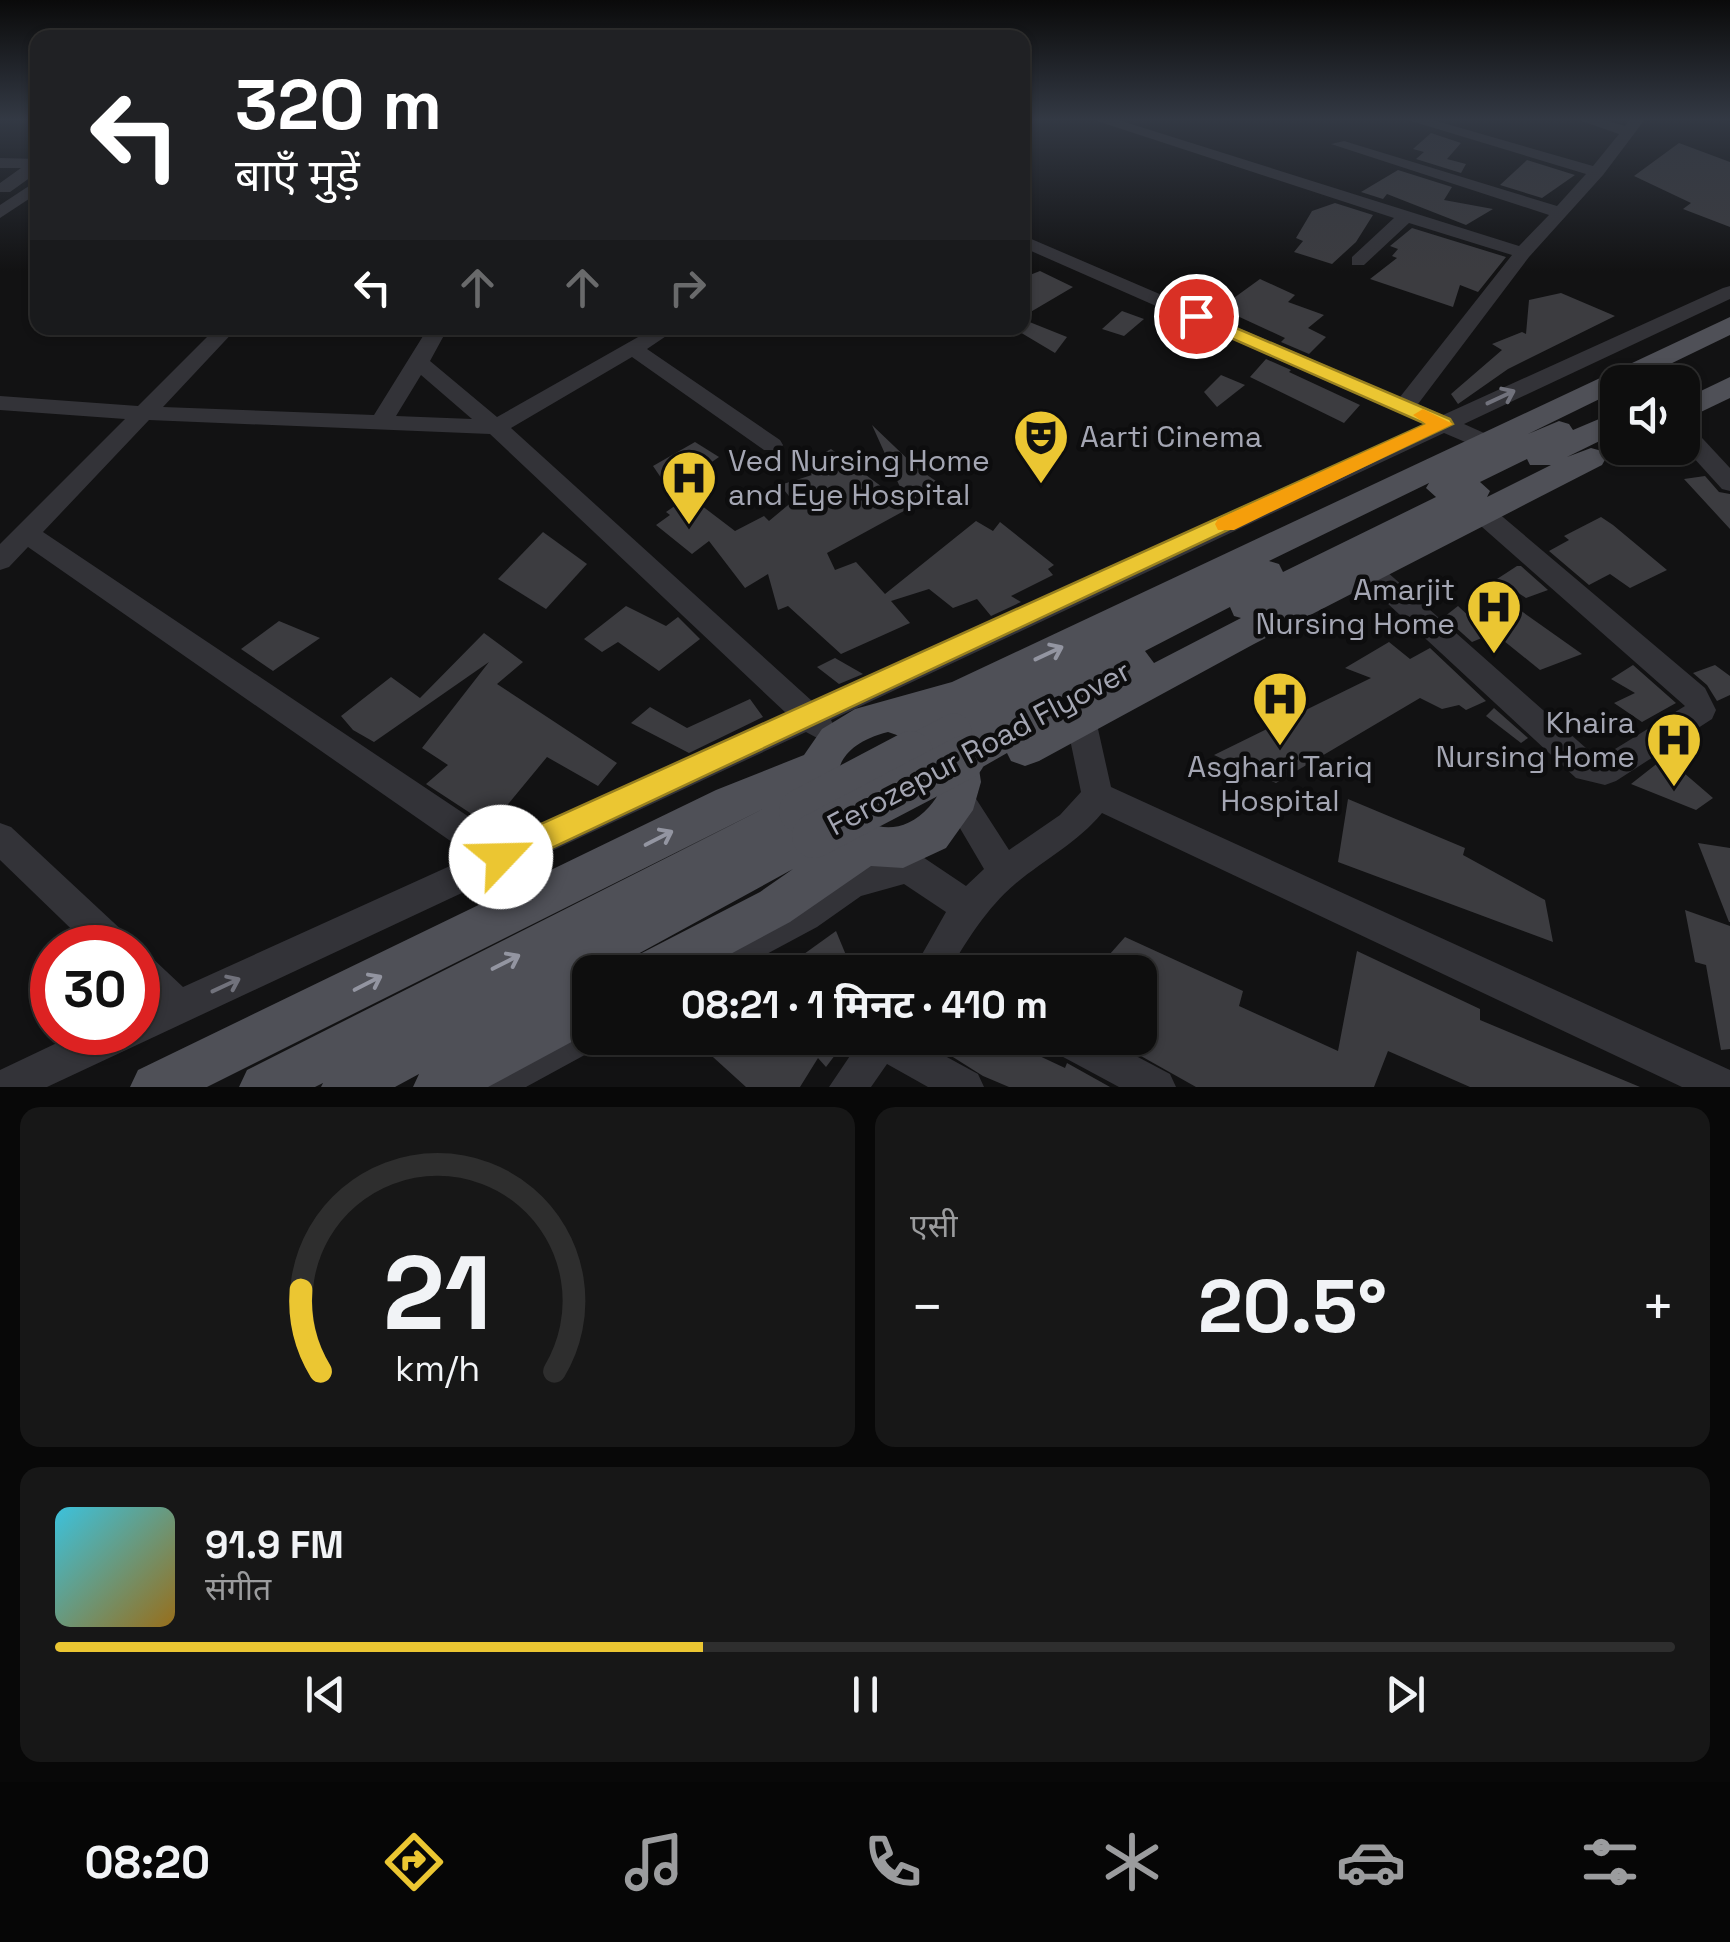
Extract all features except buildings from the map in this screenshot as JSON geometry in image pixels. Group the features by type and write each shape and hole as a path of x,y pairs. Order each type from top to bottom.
{"main road":[{"path":"154,1087 730,803 849,726 960,695 1730,325"},
{"path":"1689,365 1730,345"},
{"path":"1700,377 1730,362"},
{"path":"1700,402 1730,386"},
{"name":"Ferozepur Road Flyover","path":"264,1087 1296,558 1600,411"},
{"name":"Ferozepur Road Flyover","path":"346,1087 1190,634 1600,429"},
{"path":"961,791 1081,720 1600,454"},
{"path":"684,955 774,907 934,835 950,820 961,791 957,758 946,740 929,726 888,716"},
{"path":"820,742 821,803 831,820 848,834 888,853"},
{"path":"438,1087 572,1016"}],"street":[{"path":"1256,169 1523,252"},
{"path":"1419,169 1561,213"},
{"path":"1586,169 1598,172"},
{"path":"1404,407 1523,252 1601,169"},
{"path":"0,191 30,170"},
{"path":"0,213 30,192"},
{"path":"1358,262 1407,216"},
{"path":"1030,243 1485,442"},
{"path":"160,1015 501,857 820,742 1443,424 1730,292"},
{"path":"0,560 220,335"},
{"path":"380,423 434,335"},
{"path":"0,402 142,413 496,428 655,335"},
{"path":"632,348 772,444"},
{"path":"419,362 496,428 820,742"},
{"path":"1700,450 1730,483"},
{"path":"1368,570 1587,768 1605,771 1702,710 1695,697 1482,513"},
{"path":"26,533 501,857 535,900"},
{"path":"1081,720 1098,796"},
{"path":"961,791 1004,872"},
{"path":"943,955 968,907 1004,872 1071,826 1098,796"},
{"path":"1098,796 1724,1087"},
{"path":"0,838 92,925"},
{"path":"731,955 805,915 888,853 968,907"},
{"path":"160,989 178,1006"},
{"path":"488,1087 572,1042"},
{"path":"5,1087 73,1055"},
{"path":"848,1087 871,1055"},
{"path":"910,1055 965,1087"},
{"path":"1097,1055 1157,1087"}],"slow traffic":[{"path":"1226,524 1443,424 1423,415"}],"place":[{"name":"Aarti Cinema","path":"1041,486"},
{"name":"Ved Nursing Home and Eye Hospital","path":"689,527"},
{"name":"Amarjit Nursing Home","path":"1494,656"},
{"name":"Asghari Tariq Hospital","path":"1280,748"},
{"name":"Khaira Nursing Home","path":"1674,789"}],"route":[{"path":"501,857 1443,424 1196,316"}]}
